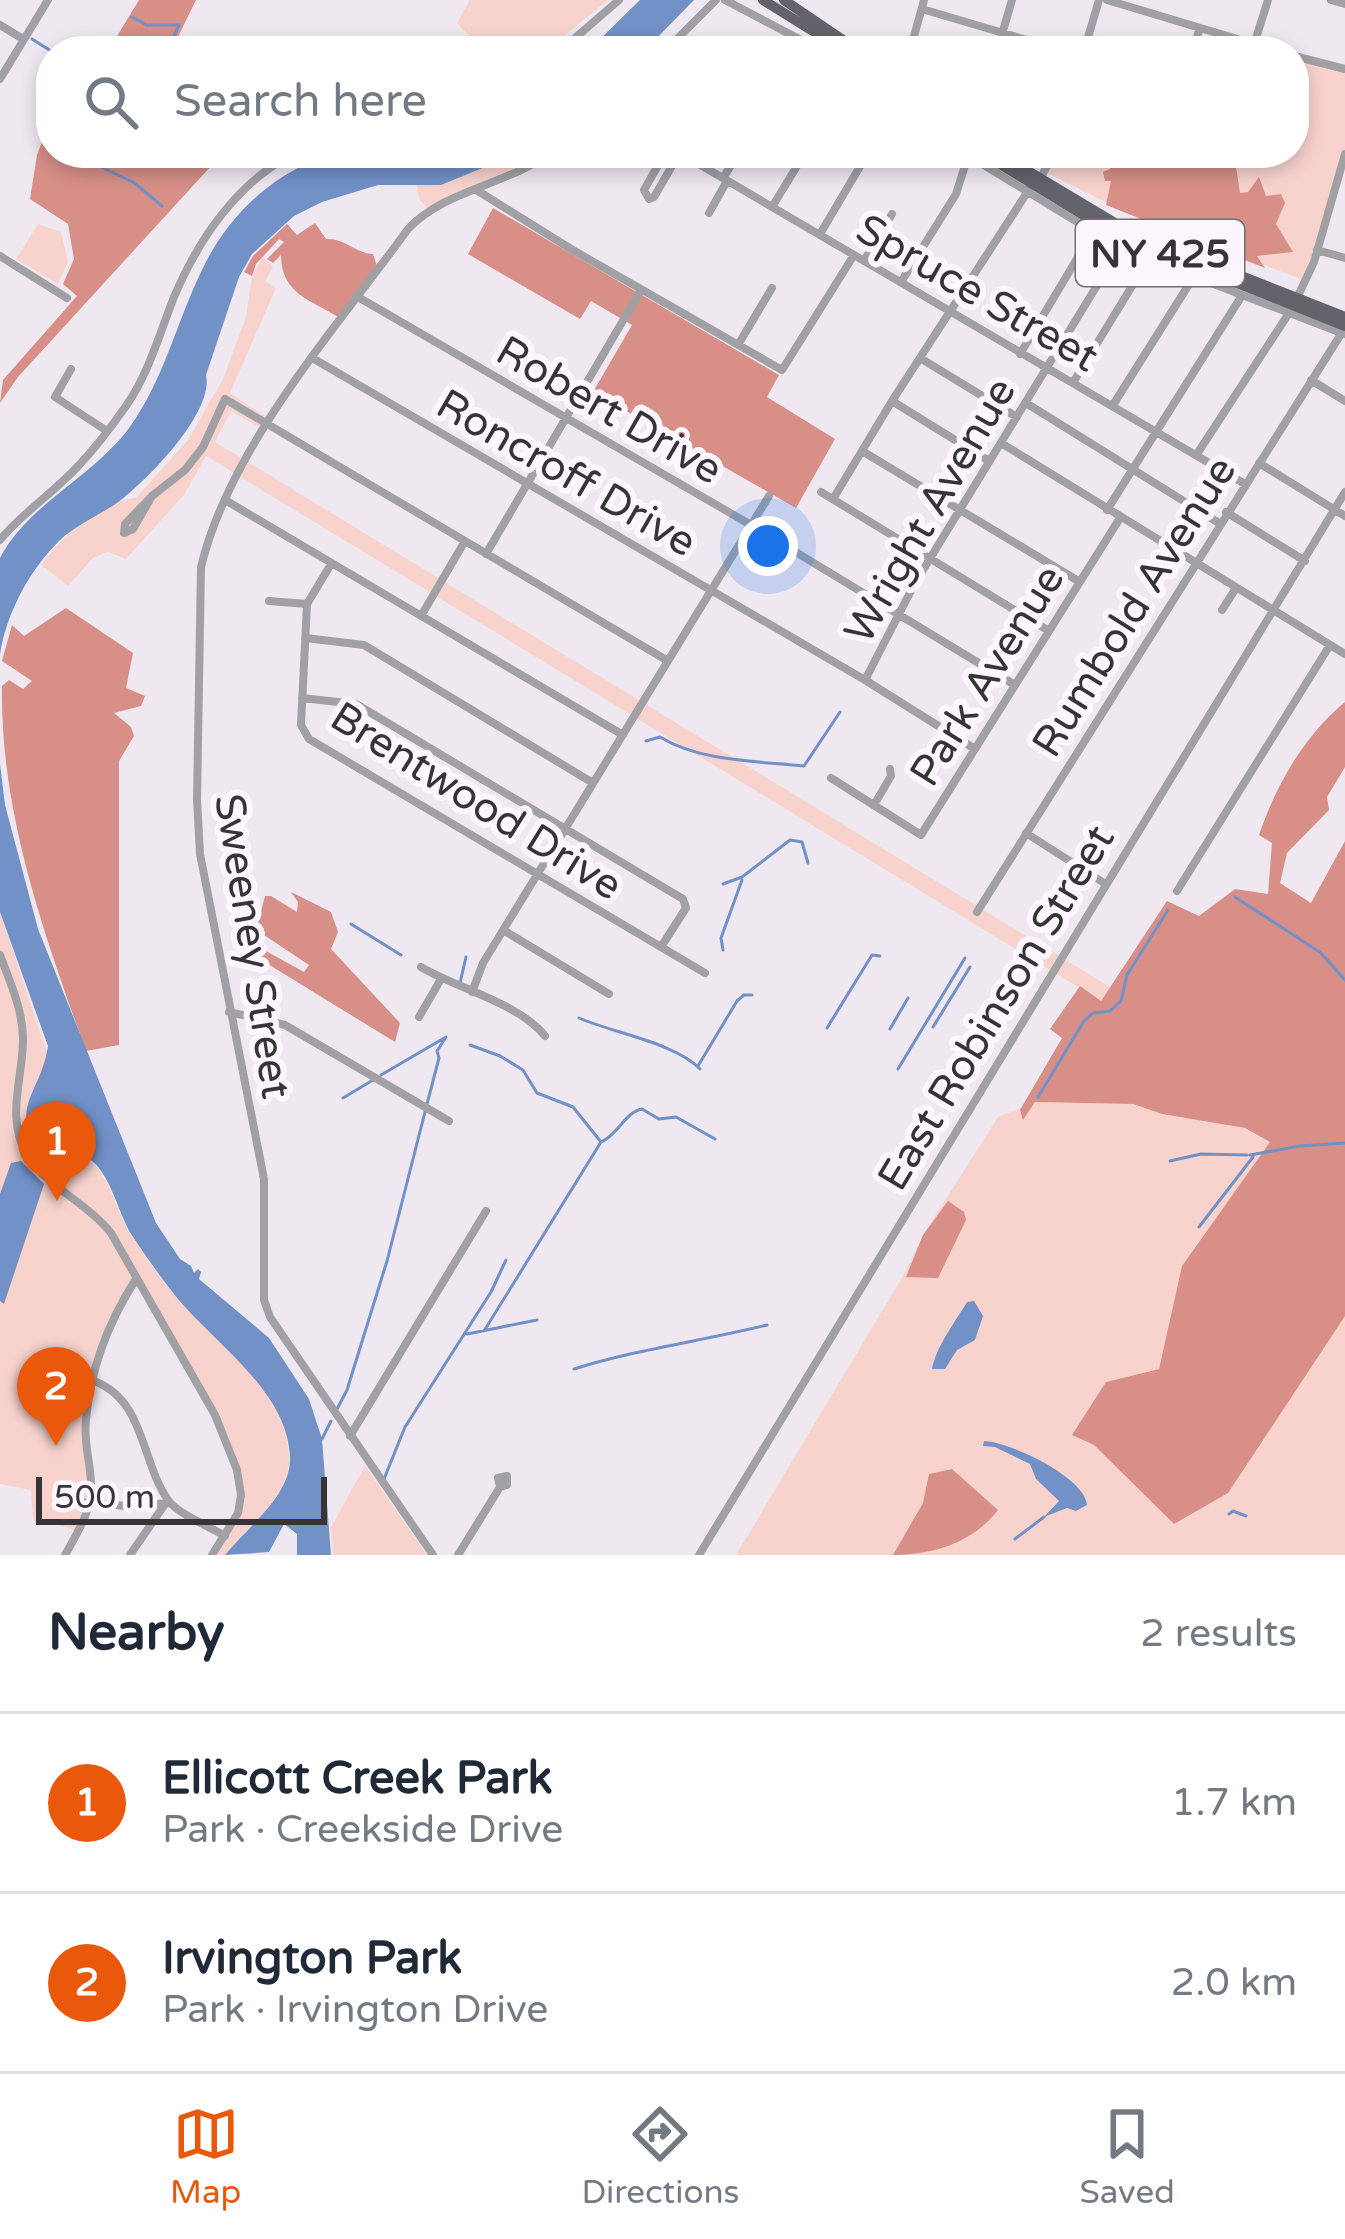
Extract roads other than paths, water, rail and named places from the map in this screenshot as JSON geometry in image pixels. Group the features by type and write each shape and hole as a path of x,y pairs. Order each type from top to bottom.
{"main road":[{"path":"763,0 820,36"},
{"path":"784,0 837,36"},
{"name":"NY 425","path":"1006,168 1116,235 1344,328"},
{"name":"NY 425","path":"1015,168 1034,185 1130,232 1344,328"},
{"path":"1059,200 1075,221"},
{"path":"1148,260 1169,257"}],"street":[{"path":"0,79 3,67 49,0"},
{"path":"577,36 619,0"},
{"path":"680,36 716,0"},
{"path":"725,0 793,36"},
{"path":"1001,36 1012,0"},
{"path":"1090,36 1103,0 1222,36"},
{"path":"1257,36 1268,0"},
{"path":"1330,0 1345,4"},
{"path":"914,36 923,5 1015,36"},
{"path":"0,25 23,39"},
{"path":"1198,36 1201,28"},
{"path":"1309,60 1345,69"},
{"path":"1196,454 1293,306 1317,250 1345,154"},
{"path":"0,540 21,514 78,467 107,431 139,386 188,269 234,200 270,168"},
{"name":"Sweeney Street","path":"433,1555 270,1317 264,1300 264,1179 200,854 196,800 200,567 248,451 418,219 521,168"},
{"path":"657,168 644,190 649,199 671,168"},
{"name":"Spruce Street","path":"705,168 1245,484"},
{"path":"709,213 731,168"},
{"path":"772,207 796,168"},
{"path":"819,235 859,168"},
{"path":"901,282 956,194 962,168"},
{"path":"997,168 1034,185 1075,221 1120,248 1241,297 1293,306 1344,328"},
{"path":"833,499 892,400 1048,168"},
{"path":"478,190 782,370 854,255"},
{"path":"864,261 892,214"},
{"path":"1020,354 1093,232"},
{"name":"Wright Avenue","path":"865,680 960,508 1120,248"},
{"path":"1317,250 1345,258"},
{"path":"0,256 68,298"},
{"path":"1074,381 1148,260"},
{"path":"1113,405 1193,278"},
{"path":"738,345 772,288"},
{"path":"486,554 641,290"},
{"name":"Robert Drive","path":"358,297 751,525 1015,686"},
{"path":"1107,510 1241,297"},
{"name":"Rumbold Avenue","path":"977,912 1344,328"},
{"name":"Roncroff Drive","path":"314,358 975,749"},
{"path":"920,358 1017,417"},
{"path":"71,369 55,397 107,431"},
{"path":"1311,380 1345,401"},
{"path":"152,496 133,530 124,533 125,524 152,496 184,470 203,447 225,399 668,662"},
{"path":"892,400 989,461"},
{"path":"1026,403 1219,524"},
{"path":"1000,442 1345,654"},
{"path":"862,451 1079,582"},
{"path":"1259,463 1340,514"},
{"path":"821,492 1049,631"},
{"name":"East Robinson Street","path":"699,1555 1104,883 1273,611 1340,514 1345,492"},
{"path":"472,992 480,968 769,496"},
{"path":"225,500 622,735"},
{"path":"1226,512 1305,561"},
{"name":"Park Avenue","path":"831,778 921,835 1120,518"},
{"path":"421,616 465,541"},
{"name":"Brentwood Drive","path":"331,564 308,604 301,725 309,739 705,974"},
{"path":"1222,610 1236,588"},
{"path":"269,602 308,604"},
{"path":"305,638 364,645 593,783"},
{"path":"1177,891 1330,645"},
{"path":"302,698 356,704 683,899 686,908 661,947"},
{"path":"874,805 891,776 890,769"},
{"path":"1026,833 1104,883"},
{"path":"503,930 609,994"},
{"path":"0,955 23,1035 15,1105 20,1139 44,1174 103,1222 228,1442 241,1495 238,1513 212,1555"},
{"path":"421,967 533,1024 545,1036"},
{"path":"419,1017 441,979"},
{"path":"229,1012 285,1025 449,1121"},
{"path":"350,1437 486,1211"},
{"path":"65,1555 92,1486 85,1425 94,1381 111,1320 136,1279"},
{"path":"125,1296 147,1299"},
{"path":"94,1381 123,1400 168,1503"},
{"path":"458,1555 500,1487"},
{"path":"88,1502 168,1503 225,1536"},
{"path":"130,1555 168,1503"}],"water":[{"path":"640,0 694,0 659,36 603,36"},
{"path":"299,168 482,168 441,185 378,185 322,202 294,216 252,254 239,277 206,375 206,390 190,425 133,490 66,535 48,553 14,608 0,654 0,558 27,522 129,428 161,371 213,249 242,210"},
{"path":"0,764 5,805 38,929 156,1223 180,1259 194,1273 201,1272 199,1279 269,1338 309,1399 322,1439 331,1555 297,1555 297,1534 284,1524 269,1552 225,1555 276,1498 288,1472 286,1433 276,1409 160,1276 128,1228 96,1165 77,1154 46,1163 38,1158 27,1108 48,1046 0,912"},
{"path":"21,1161 44,1184 4,1304 0,1301 0,1194 11,1163"},
{"path":"974,1301 983,1316 975,1340 957,1350 945,1369 932,1369 952,1326 967,1302"},
{"path":"984,1441 1027,1454 1060,1473 1074,1483 1087,1505 1044,1517 1059,1501 1036,1479 1030,1464 983,1446"}],"waterway":[{"path":"132,17 147,25 179,25 174,36"},
{"path":"32,39 36,42"},
{"path":"103,168 133,182 162,206"},
{"path":"646,741 660,737 711,756 804,766 840,712"},
{"path":"723,884 742,877 790,840 802,842 808,863"},
{"path":"723,950 721,938 742,880"},
{"path":"1235,897 1321,953 1345,980"},
{"path":"1038,1097 1084,1021 1121,1001 1127,975 1168,910"},
{"path":"351,924 401,955"},
{"path":"827,1028 872,955 880,956"},
{"path":"460,983 466,957"},
{"path":"898,1069 965,958"},
{"path":"933,1027 970,967"},
{"path":"698,1066 737,1001 752,995"},
{"path":"890,1029 908,998"},
{"path":"579,1018 660,1045 700,1069"},
{"path":"381,1075 446,1037 437,1051 427,1104"},
{"path":"470,1045 523,1070 537,1093 573,1107 601,1142"},
{"path":"343,1098 373,1080"},
{"path":"484,1331 601,1142 631,1114 642,1109 659,1119 676,1117 715,1139"},
{"path":"337,1409 387,1261 425,1112"},
{"path":"1250,1155 1345,1143"},
{"path":"1170,1161 1201,1154 1247,1155"},
{"path":"1199,1227 1253,1157"},
{"path":"384,1479 405,1427 491,1292 506,1260"},
{"path":"467,1334 537,1320"},
{"path":"574,1369 767,1325"},
{"path":"322,1439 331,1421"},
{"path":"1229,1514 1246,1516"},
{"path":"1015,1539 1044,1517"}],"place":[{"name":"Ellicott Creek Park","path":"57,1201"},
{"name":"Irvington Park","path":"56,1446"}]}
